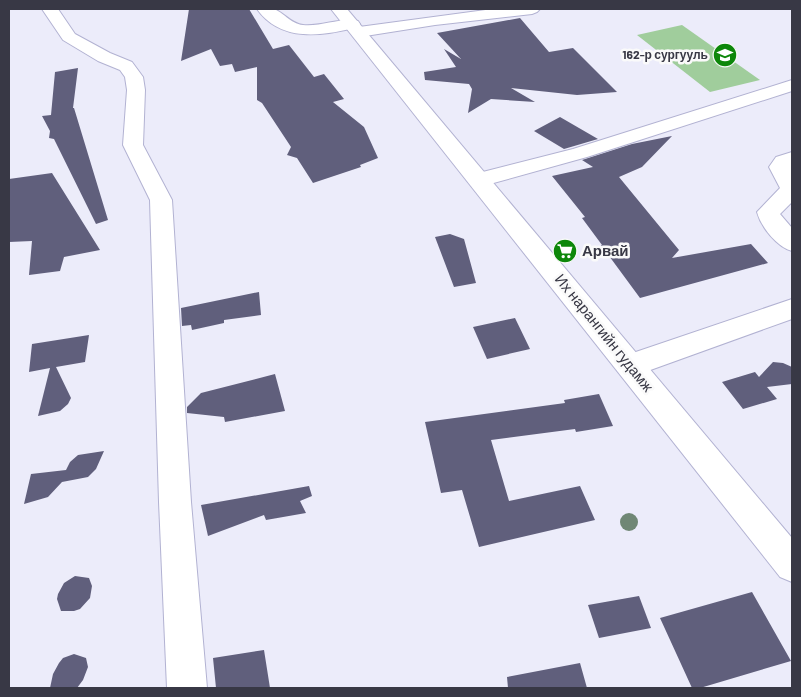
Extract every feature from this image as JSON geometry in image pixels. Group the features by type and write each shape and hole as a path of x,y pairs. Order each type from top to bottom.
{"street":[{"path":"50,9 69,38 104,57 126,66 134,77 136,90 133,144 161,200 175,502 188,688"},
{"path":"265,9 288,26 302,30 325,29 350,22 435,20 532,9"},
{"name":"Их нарангийн гудамж","path":"350,22 792,565"},
{"path":"480,180 580,153 792,85"},
{"path":"792,158 783,162 780,167 792,190 768,212 770,219 792,243"},
{"path":"631,365 792,308"}],"green space":[{"path":"682,25 760,80 710,92 637,35"}],"building":[{"path":"189,9 249,9 273,49 289,45 314,77 324,74 344,99 333,102 364,127 378,158 360,165 361,167 313,183 297,158 287,155 291,147 262,103 257,100 257,67 235,72 232,64 220,66 211,49 181,61"},
{"path":"520,18 549,52 573,48 617,92 577,95 511,88 535,102 491,99 468,113 472,89 469,84 425,80 424,72 456,67 444,49 461,59 437,33"},
{"path":"78,68 73,108 108,220 96,224 54,139 49,138 50,131 42,116 51,115 55,72"},
{"path":"560,117 598,139 564,149 534,131"},
{"path":"672,136 642,167 619,177 679,250 672,258 751,244 768,263 640,298 582,218 585,217 552,176 593,167 582,160 632,144"},
{"path":"52,173 100,250 64,257 60,271 29,275 32,241 9,242 9,179"},
{"path":"450,234 464,239 476,283 454,287 435,237"},
{"path":"259,292 261,315 224,320 224,323 192,330 191,325 182,326 181,308"},
{"path":"515,318 530,349 487,359 473,327"},
{"path":"89,335 85,362 56,367 71,398 68,404 60,411 38,416 50,368 29,372 32,344"},
{"path":"773,362 783,363 792,367 792,384 767,387 777,399 743,409 722,382 755,372 759,377"},
{"path":"275,374 285,411 225,422 224,417 187,413 187,407 201,393"},
{"path":"599,394 613,426 576,432 575,429 491,440 509,501 580,486 595,520 479,547 462,490 441,493 425,422 565,403 564,400"},
{"path":"104,451 96,469 88,477 62,482 48,497 24,504 31,474 66,470 70,462 78,455"},
{"path":"309,486 312,496 300,501 306,513 266,520 264,515 208,536 201,505"},
{"path":"75,576 89,578 92,586 90,598 80,609 61,611 57,599 58,594 64,583"},
{"path":"752,592 791,661 700,688 692,688 660,618"},
{"path":"639,596 651,628 599,638 588,605"},
{"path":"264,650 270,688 216,688 213,658"},
{"path":"74,654 86,658 88,667 83,680 77,688 50,688 53,674 59,663 63,658"},
{"path":"580,663 587,688 508,688 507,677"}],"place":[{"name":"162-р сургууль","path":"725,55"},
{"name":"Арвай","path":"565,251"}]}
